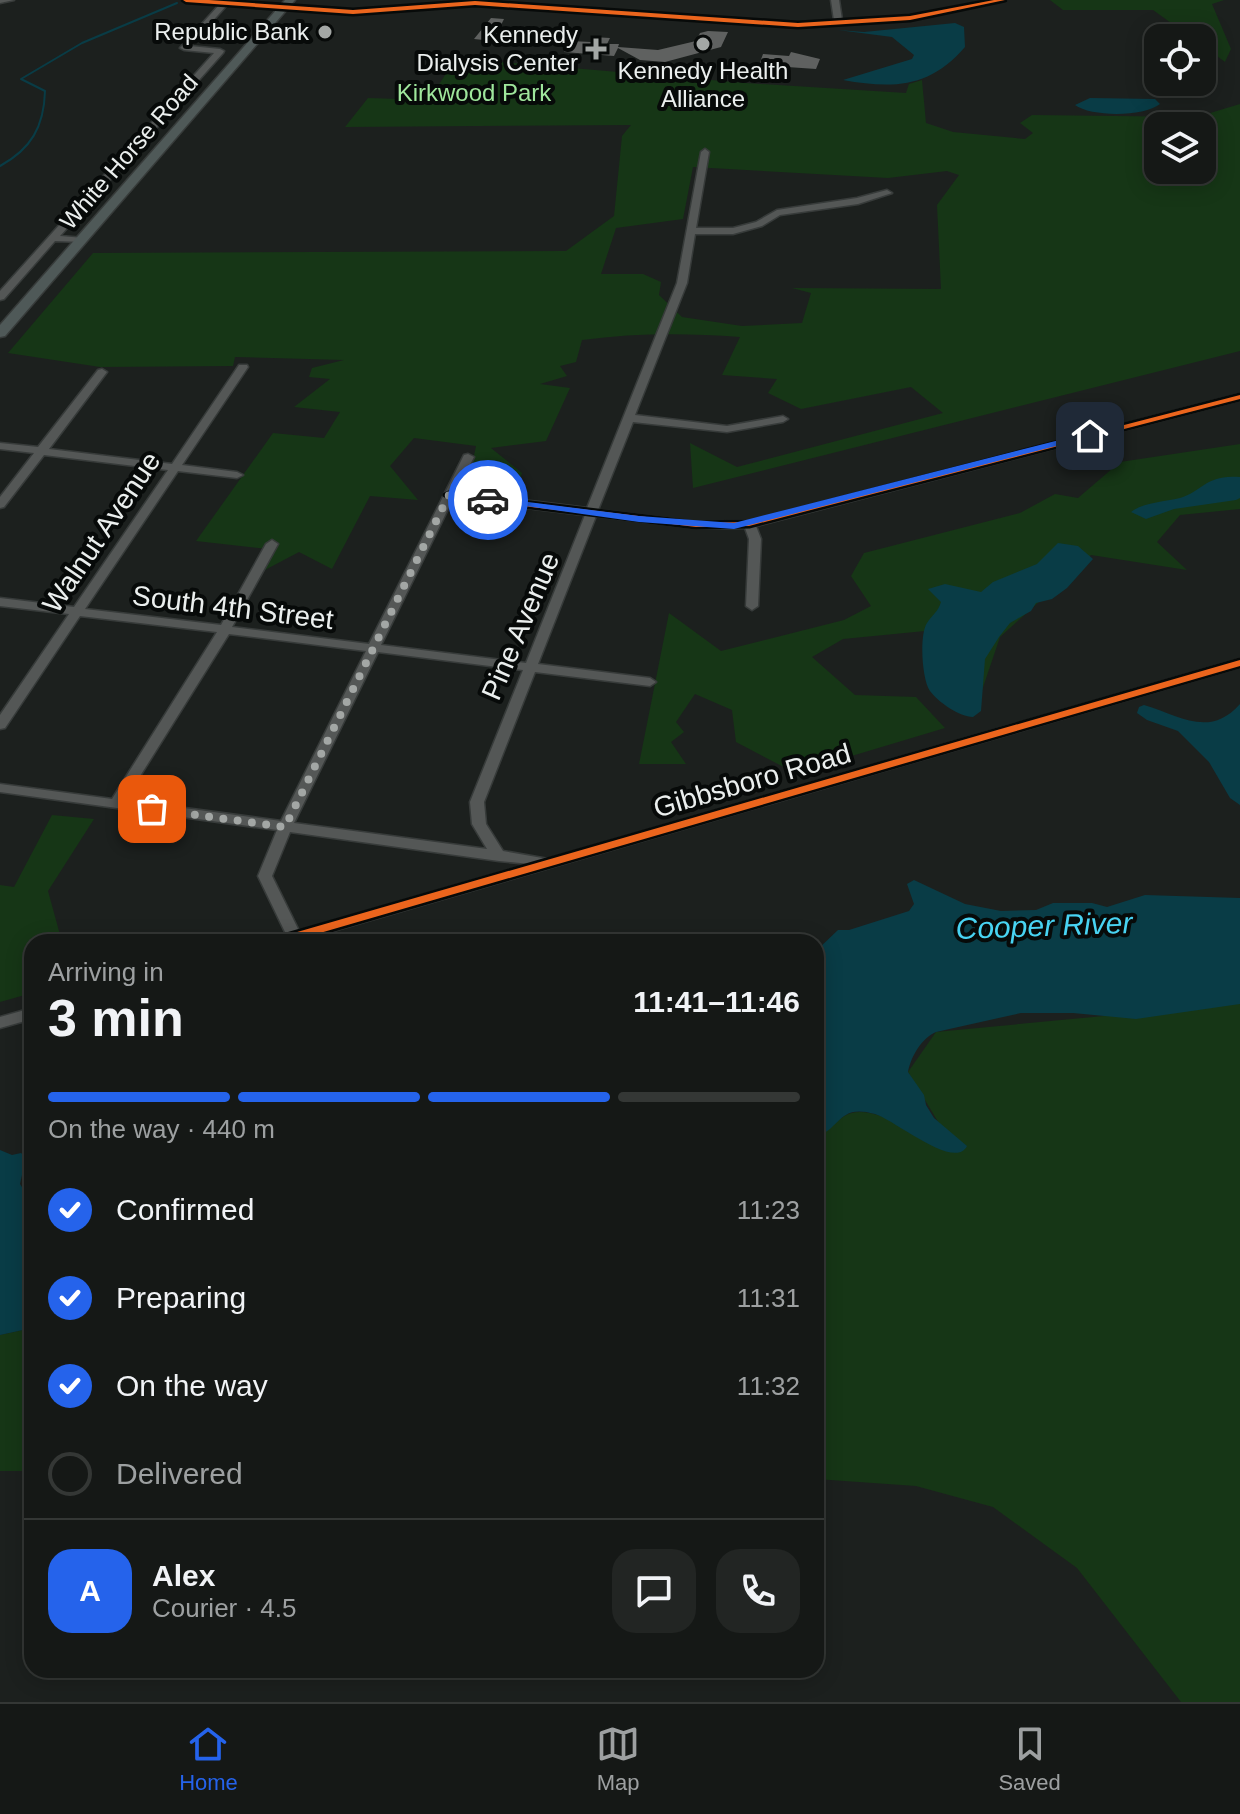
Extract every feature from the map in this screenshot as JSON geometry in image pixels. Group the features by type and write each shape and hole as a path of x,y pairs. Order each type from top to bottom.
{"main road":[{"name":"White Horse Road","path":"0,333 286,4"}],"street":[{"path":"0,1 10,0"},
{"path":"186,0 286,4 353,12 465,2 762,24 839,24 933,15 1002,0"},
{"path":"835,0 839,24"},
{"path":"0,297 220,51 184,48 225,3"},
{"path":"182,95 206,98"},
{"name":"Pine Avenue","path":"499,856 480,829 475,812 477,802 682,283 705,152"},
{"path":"693,231 722,232 748,228 777,213 858,201 887,193"},
{"path":"53,238 81,240"},
{"name":"Walnut Avenue","path":"0,725 243,367"},
{"path":"0,505 102,372"},
{"path":"449,495 696,525 749,524 1240,397"},
{"path":"629,418 727,429 783,419"},
{"path":"0,446 237,475"},
{"path":"294,934 265,876 285,827 468,457"},
{"path":"749,524 755,539 752,606"},
{"path":"116,804 225,630 272,544"},
{"name":"South 4th Street","path":"0,602 650,682"},
{"name":"Gibbsboro Road","path":"305,934 1240,663"},
{"path":"0,788 551,862"},
{"path":"0,1023 24,1016"}],"green space":[{"path":"1050,0 1224,0 1212,4 1231,49 1225,62 1216,55 1216,24 1172,24 1153,10 1063,10"},
{"name":"Kirkwood Park","path":"456,58 746,83 906,93 909,84 922,80 926,123 953,132 1025,139 1033,133 1020,123 1032,115 1144,116 1144,184 1216,184 1216,112 1214,112 1240,104 1240,351 693,488 690,443 737,467 943,413 911,387 801,409 768,393 777,379 722,375 740,337 661,334 582,340 576,362 560,366 567,376 540,384 570,388 546,441 491,448 522,473 518,487 467,490 476,446 414,438 390,466 418,500 370,496 332,569 299,552 263,571 268,549 196,541 273,433 324,438 340,412 294,407 330,379 309,377 312,368 344,360 235,357 233,366 100,367 8,353 93,253 566,251 614,216 622,136 631,125 345,127 368,98 429,100","holes":["693,167 888,178 947,171 959,175 937,205 941,289 792,288 811,293 802,323 742,326 682,317 659,295 661,282 643,274 601,274 616,228 683,219"]},
{"path":"1240,444 1240,509 1180,515 1157,542 1187,570 1091,555 1000,637 973,717 929,690 925,631 843,639 812,657 855,695 916,697 945,728 795,773 736,742 732,710 695,694 676,722 684,732 671,742 686,764 639,764 669,613 721,651 844,620 871,606 851,576 864,553 1020,513 1055,494 1078,498 1120,462"},
{"path":"52,815 94,819 48,891 60,934 24,934 24,995 0,1002 0,885 14,887"},
{"path":"1240,1003 1240,1702 1181,1702 1077,1568 993,1507 916,1486 824,1480 824,1132 846,1115 863,1112 890,1119 957,1153 908,1072 936,1032"},
{"path":"24,1330 24,1471 0,1471 0,1335"}],"water":[{"path":"955,23 964,27 965,47 938,71 924,78 894,84 843,80 912,59 914,55 892,37 838,30 864,32"},
{"path":"1090,98 1155,99 1160,104 1142,111 1118,114 1093,112 1075,105"},
{"path":"1240,477 1240,498 1236,500 1174,509 1146,519 1131,512 1148,504 1188,495 1212,480"},
{"path":"1058,543 1078,546 1093,559 1067,588 1052,599 1036,603 1031,611 1010,623 999,637 985,659 981,711 973,717 938,700 927,685 922,657 927,623 941,602 928,589 945,584 981,592 993,582 1037,564"},
{"path":"1240,704 1240,805 1230,798 1209,762 1178,731 1137,713 1139,707 1144,705 1205,722 1228,715"},
{"name":"Cooper River","path":"914,880 965,904 1001,911 1036,910 1053,903 1092,903 1107,907 1145,895 1240,898 1240,1004 1136,1019 1073,1013 1021,1013 936,1032 918,1048 908,1072 924,1095 934,1118 967,1146 960,1152 950,1152 924,1142 884,1118 863,1112 846,1115 824,1133 824,943 838,930 849,930 909,911 914,904 907,884"},
{"path":"0,1150 24,1155 20,1184 24,1190 24,1330 0,1335"}],"building":[{"path":"491,18 504,19 493,41 474,39"},
{"path":"728,32 721,47 665,62 640,60 618,48 614,56 564,52 570,41 591,42 593,37 610,38 607,44 619,44 618,47 658,50 696,41 700,33"},
{"path":"791,52 820,59 816,69 759,65 763,54 789,56"}],"waterway":[{"path":"0,166 28,144 42,116 45,91 21,79 82,43 177,3"}],"cycle path":[{"path":"186,0 353,12 475,3 798,25 910,18 1002,0"},
{"path":"449,495 696,525 749,524 1240,397"},
{"path":"305,934 1240,663"}],"way so far":[{"path":"152,809 285,827 449,495 488,500"}],"place":[{"name":"Republic Bank","path":"325,32"},
{"name":"Kennedy Health Alliance","path":"703,44"},
{"name":"Kennedy Dialysis Center","path":"596,49"}],"route":[{"path":"488,500 639,519 734,526 1090,436"}]}
